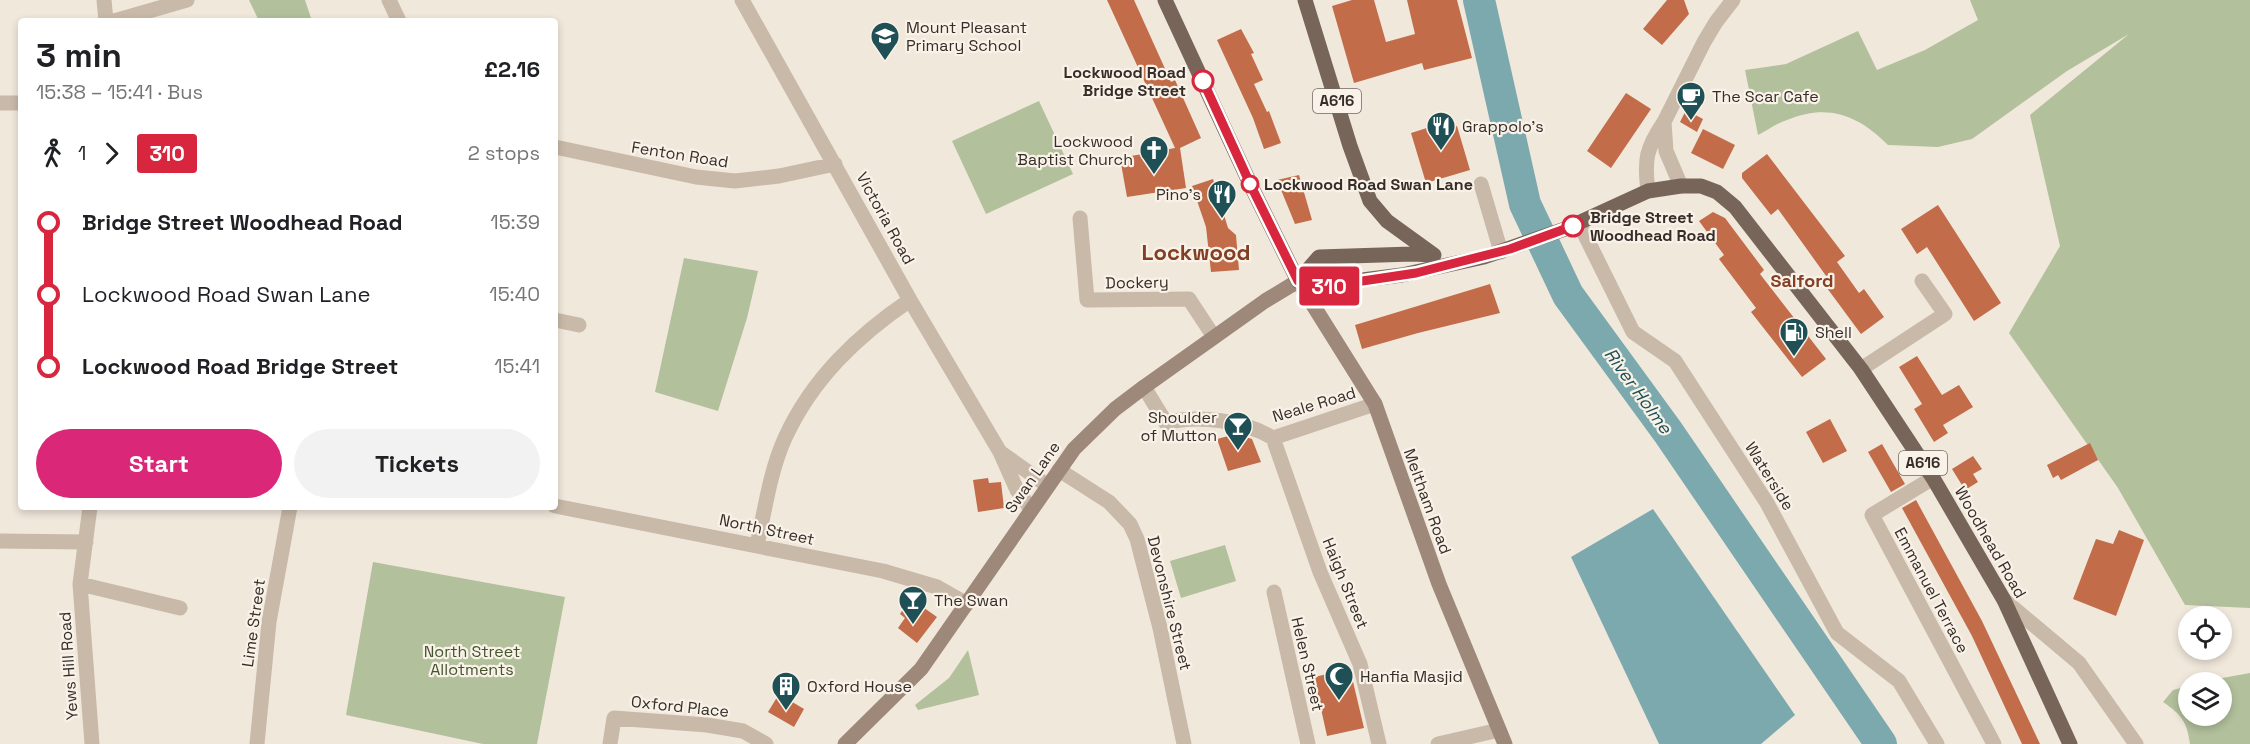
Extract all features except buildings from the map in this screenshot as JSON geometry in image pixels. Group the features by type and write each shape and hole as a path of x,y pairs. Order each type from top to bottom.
{"main road":[{"path":"1165,0 1298,281"},
{"name":"A616","path":"1305,0 1350,146 1370,201 1387,221 1434,255 1457,264"},
{"name":"A616","path":"1434,255 1318,257 1298,281 1322,287 1457,264 1505,251 1572,226 1648,191 1681,186"},
{"name":"Woodhead Road","path":"1681,186 1701,186 1717,192 1735,207 1861,369 1933,478 2004,600 2070,744"}],"street":[{"path":"104,0 106,18"},
{"path":"124,18 187,0"},
{"path":"389,0 398,18"},
{"name":"Victoria Road","path":"742,0 836,164 910,300 1000,452 1017,490 1031,509"},
{"path":"1648,191 1645,165 1651,141 1664,122 1704,42 1733,0"},
{"path":"0,104 18,103"},
{"path":"1664,122 1666,151 1681,186"},
{"name":"Fenton Road","path":"558,148 696,177 735,181 779,176 836,164"},
{"path":"1481,184 1505,251"},
{"name":"Dockery","path":"1080,218 1087,300 1189,299 1214,337"},
{"name":"Waterside","path":"1572,226 1633,332 1675,361 1767,503 1837,633 1899,681 1937,744"},
{"name":"Swan Lane","path":"845,744 921,669 1074,449 1115,409 1144,387 1265,301 1298,281"},
{"name":"Meltham Road","path":"1298,281 1375,404 1439,584 1502,737"},
{"path":"1861,369 1944,314 1922,281"},
{"path":"757,545 777,462 785,439 806,399 844,351 910,300"},
{"path":"558,321 579,325"},
{"name":"Neale Road","path":"1144,387 1166,423 1183,418 1205,419 1258,428 1273,438 1375,404"},
{"name":"Haigh Street","path":"1273,438 1320,572 1360,664 1378,744"},
{"name":"Victoria Road","path":"1000,452 1048,486"},
{"name":"Devonshire Street","path":"1059,470 1109,502 1130,524 1137,539 1160,628 1184,744"},
{"name":"Emmanuel Terrace","path":"1933,478 1872,515 1994,744"},
{"name":"North Street","path":"558,507 757,545 911,578 938,587 967,604"},
{"name":"Yews Hill Road","path":"90,510 80,584 92,744"},
{"name":"Lime Street","path":"256,744 269,622 289,510"},
{"path":"0,541 86,542"},
{"path":"80,584 180,608"},
{"name":"Helen Street","path":"1274,592 1308,744"},
{"path":"2004,600 2079,663 2136,744"},
{"name":"Oxford Place","path":"610,744 614,718 707,725 742,731 766,744"},
{"path":"1438,744 1502,737"}],"green space":[{"path":"249,0 305,0 311,18 258,18"},
{"path":"1970,0 2250,0 2250,608 2185,605 2118,488 2009,333 2060,246 2030,115 2129,34 2067,71 1972,139 1938,147 1888,145 1854,119 1829,113 1802,115 1780,123 1758,135 1745,70 1786,64 1858,31 1877,70 1925,50 1978,20"},
{"path":"1039,101 1073,174 986,214 952,141"},
{"path":"684,258 758,271 747,318 718,411 655,392"},
{"path":"1225,545 1236,581 1181,598 1170,561"},
{"name":"North Street Allotments","path":"373,562 565,597 537,744 483,744 346,715"},
{"path":"968,650 979,695 918,710 915,705 949,678"},
{"path":"2250,673 2250,744 2190,744 2185,726 2232,726 2232,676"},
{"path":"2178,689 2178,715 2163,702 2173,690"}],"water":[{"path":"1653,509 1795,715 1761,744 1659,744 1571,557"}],"waterway":[{"name":"River Holme","path":"1479,0 1525,204 1568,295 1668,432 1881,744"}],"bus line":[{"name":"310","path":"1203,81 1298,281 1322,287 1416,273 1484,257 1573,226"}],"place":[{"name":"Mount Pleasant Primary School","path":"885,62"},
{"name":"Lockwood Road Bridge Street","path":"1203,81"},
{"name":"The Scar Cafe","path":"1691,122"},
{"name":"Grappolo's","path":"1441,152"},
{"name":"Lockwood Baptist Church","path":"1154,176"},
{"name":"Lockwood Road Swan Lane","path":"1250,184"},
{"name":"Pino's","path":"1222,220"},
{"name":"Bridge Street Woodhead Road","path":"1573,226"},
{"name":"Shell","path":"1794,358"},
{"name":"Shoulder of Mutton","path":"1238,452"},
{"name":"The Swan","path":"913,626"},
{"name":"Hanfia Masjid","path":"1339,702"},
{"name":"Oxford House","path":"786,712"}],"district":[{"name":"Lockwood","path":"1196,252"},
{"name":"Salford","path":"1802,281"}]}
